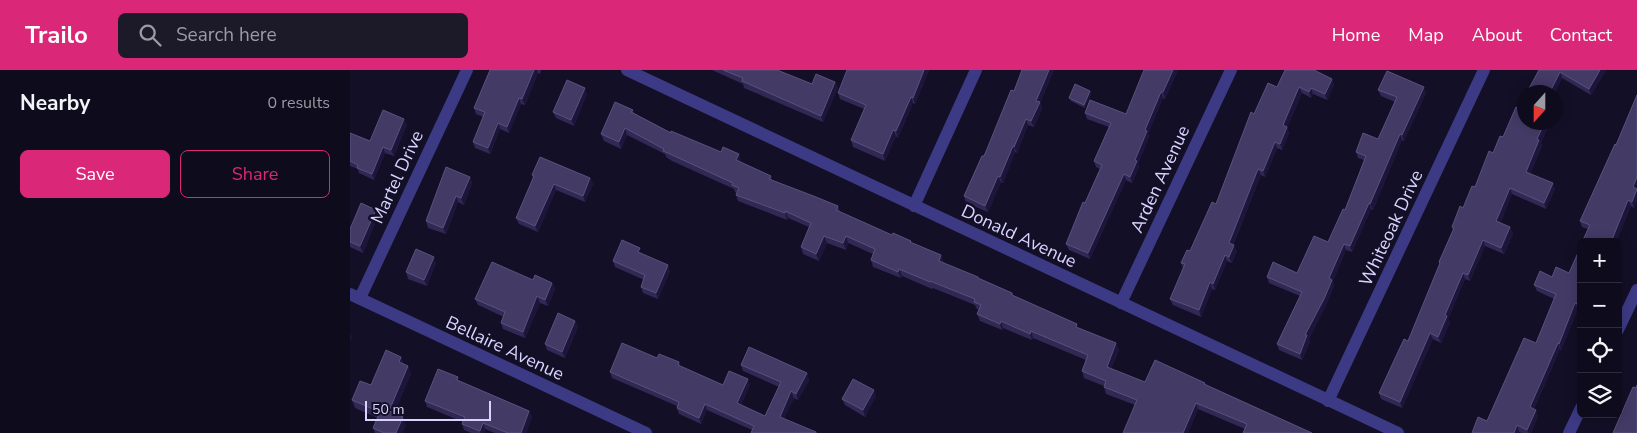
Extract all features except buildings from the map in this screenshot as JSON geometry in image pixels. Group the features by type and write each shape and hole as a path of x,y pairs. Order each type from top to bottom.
{"street":[{"name":"Martel Drive","path":"355,296 467,70"},
{"name":"Donald Avenue","path":"627,70 1398,433"},
{"path":"914,206 976,70"},
{"name":"Arden Avenue","path":"1121,302 1231,70"},
{"name":"Whiteoak Drive","path":"1328,401 1484,70"},
{"path":"1619,328 1637,290"},
{"name":"Bellaire Avenue","path":"355,296 646,433"},
{"path":"1569,433 1577,416"}]}
